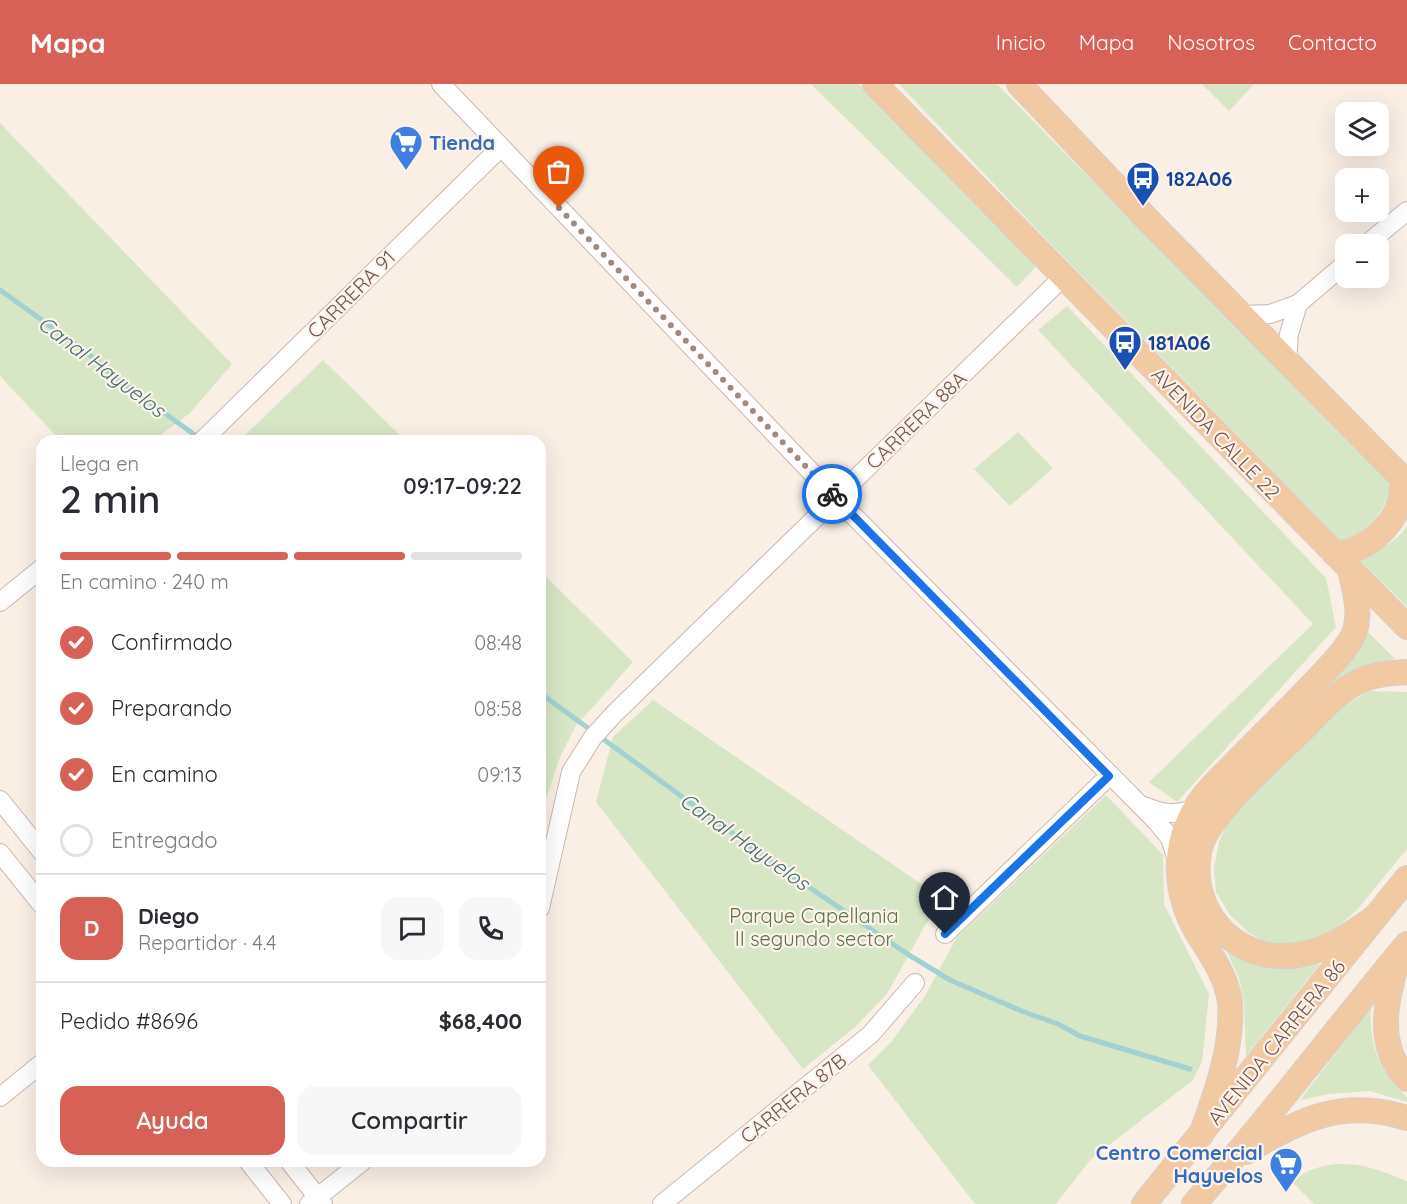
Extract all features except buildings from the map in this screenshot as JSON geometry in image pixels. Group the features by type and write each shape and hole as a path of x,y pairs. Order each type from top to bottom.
{"main road":[{"name":"AVENIDA CALLE 22","path":"875,84 1407,627"},
{"path":"1020,85 1405,480 1400,503 1385,529 1353,550 1342,561 1356,602 1357,619 1354,633 1344,650 1216,783 1195,808 1181,845 1179,885 1186,911 1223,977 1230,1002 1225,1061 1202,1135"},
{"path":"1375,917 1349,935 1307,953 1285,956 1264,954 1245,947 1225,934 1206,909 1197,874 1199,850 1211,825 1250,781 1336,698 1357,682 1371,676 1407,672"},
{"name":"AVENIDA CARRERA 86","path":"1144,1204 1202,1135 1407,878"},
{"path":"1403,948 1387,1008 1386,1032 1388,1047 1407,1079"},
{"name":"AVENIDA CARRERA 86","path":"1194,1204 1234,1160 1403,948"},
{"path":"1234,1160 1286,1128 1310,1118 1360,1109 1388,1112 1407,1118"}],"street":[{"path":"441,84 836,498 1139,804 1170,838 1179,864"},
{"name":"CARRERA 91","path":"208,435 501,147"},
{"path":"1379,234 1407,211"},
{"path":"1242,315 1270,314 1298,304 1335,272"},
{"name":"CARRERA 88A","path":"546,882 571,772 593,737 1063,277"},
{"path":"1287,361 1289,334 1298,304"},
{"path":"0,602 36,573"},
{"path":"945,934 1109,776"},
{"path":"0,800 36,845"},
{"path":"1139,804 1155,811 1181,814 1195,808"},
{"path":"0,853 36,898"},
{"name":"CARRERA 87B","path":"662,1204 871,1034 915,983"},
{"path":"0,1096 36,1068"},
{"path":"253,1167 282,1204"},
{"path":"293,1167 316,1202 356,1167"}],"green space":[{"path":"811,84 859,84 1037,265 1017,287"},
{"path":"899,84 997,84 1392,485 1385,504 1368,526 1344,544 1047,240"},
{"path":"1202,84 1254,84 1229,111"},
{"path":"0,123 232,364 190,413 160,435 55,435 0,376"},
{"path":"1067,306 1326,578 1336,627 1177,802 1149,782 1313,624 1038,330"},
{"path":"323,360 400,435 245,435"},
{"path":"1018,432 1053,468 1010,506 974,469"},
{"path":"1407,526 1407,607 1358,558 1392,542"},
{"path":"546,577 633,662 575,727 560,757 546,799"},
{"path":"1364,628 1395,659 1351,671 1332,683"},
{"path":"1370,691 1407,692 1407,849 1356,911 1332,932 1312,943 1287,947 1267,943 1249,933 1230,915 1216,892 1214,867 1219,842 1230,815 1343,706"},
{"name":"Parque Capellania II segundo sector","path":"653,700 943,899 924,927 887,994 855,1027 803,1069 596,802 613,737"},
{"path":"1106,795 1163,855 1164,904 1209,994 1202,1062 1193,1080 1091,1159 1056,1204 975,1204 868,1065 891,1042 925,996 957,937"},
{"path":"1225,948 1247,961 1270,968 1294,969 1320,964 1246,1056 1244,1004 1239,978"},
{"path":"1371,1007 1372,1033 1378,1056 1389,1078 1407,1097 1407,1102 1370,1091 1329,1094 1300,1100"},
{"path":"1339,1164 1382,1171 1407,1181 1407,1204 1314,1204 1292,1182 1314,1169"}],"waterway":[{"name":"Canal Hayuelos","path":"0,290 81,348 123,383 195,435"},
{"name":"Canal Hayuelos","path":"546,697 769,860 909,955 950,980 1058,1024 1080,1036 1190,1069"}],"way so far":[{"path":"559,208 832,494"}],"place":[{"name":"Tienda","path":"406,171"},
{"name":"182A06","path":"1143,207"},
{"name":"181A06","path":"1125,371"},
{"name":"Centro Comercial Hayuelos","path":"1286,1193"}],"route":[{"path":"832,494 1109,776 945,934"}]}
